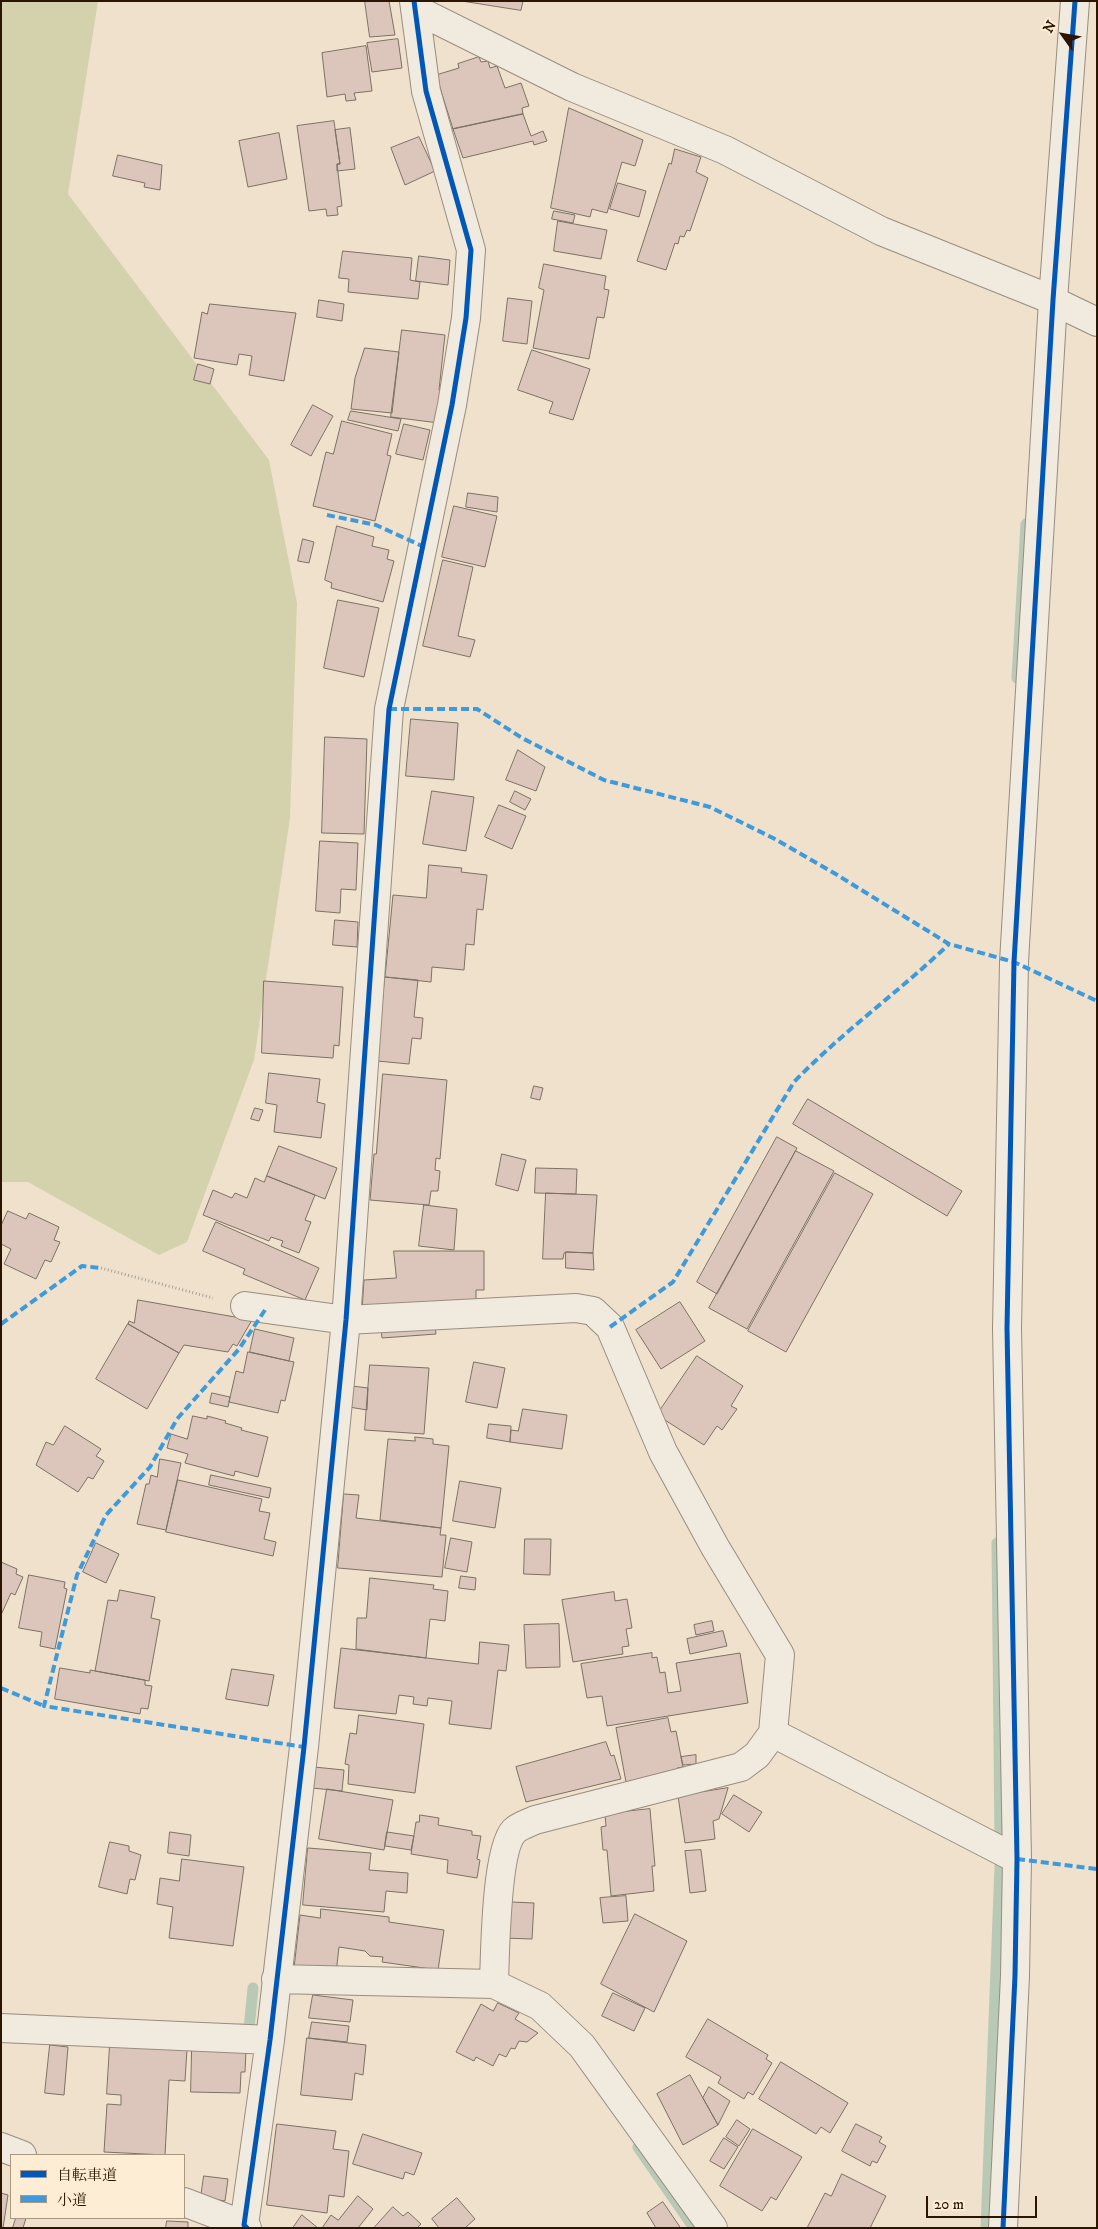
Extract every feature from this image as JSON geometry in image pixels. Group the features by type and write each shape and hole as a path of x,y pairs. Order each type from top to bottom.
{"street":[{"path":"1003,2228 1015,1976 1017,1859 1007,1328 1014,962 1053,300 1075,1"},
{"path":"414,5 572,87 725,150 881,232 1053,300 1097,322"},
{"path":"185,2202 245,2227 270,2040 304,1746 346,1320 389,709 452,405 466,318 471,250 426,91 414,5"},
{"path":"245,1306 346,1320 576,1308 593,1311 610,1327 664,1452 715,1547 780,1655 773,1733 757,1755 741,1767 535,1820 515,1830 506,1846 497,1905 494,1984"},
{"path":"773,1733 1017,1859"},
{"path":"276,1980 494,1984 540,2006 582,2046 713,2228"},
{"path":"1,2028 270,2040"},
{"path":"1,2147 19,2154"}],"path":[{"path":"101,1268 245,1306"}],"shaded area":[{"path":"1,1 98,1 68,194 269,460 297,603 290,818 254,1060 187,1242 159,1255 28,1182 1,1182"}],"building":[{"path":"365,1 389,1 395,35 370,37"},
{"path":"462,1 523,1 521,10"},
{"path":"398,39 402,68 372,72 367,43"},
{"path":"366,46 372,91 354,93 356,100 346,101 345,94 327,97 322,53"},
{"path":"479,57 481,62 488,61 490,68 497,66 505,88 521,83 529,106 522,108 523,114 453,129 436,75 459,68 458,64"},
{"path":"569,108 643,140 635,166 622,162 607,213 592,209 590,217 551,208"},
{"path":"523,114 531,136 543,131 547,141 534,145 533,141 463,158 453,129"},
{"path":"334,121 340,164 337,164 342,206 337,207 338,215 327,216 326,209 309,211 297,126"},
{"path":"350,128 355,169 337,171 337,164 340,164 335,130"},
{"path":"279,133 287,179 248,187 239,141"},
{"path":"419,137 435,171 405,185 391,148"},
{"path":"675,149 701,157 696,172 708,178 690,231 687,230 684,237 680,236 678,244 675,243 666,270 637,261"},
{"path":"118,155 162,165 160,190 144,187 145,183 113,176"},
{"path":"618,183 646,191 639,217 610,209"},
{"path":"554,211 575,215 573,223 552,219"},
{"path":"558,221 607,230 601,259 554,251"},
{"path":"343,251 412,258 410,280 420,282 418,299 348,292 349,279 339,278"},
{"path":"419,256 450,260 448,285 416,281"},
{"path":"544,264 606,276 604,289 609,290 604,318 597,317 589,359 533,348 544,290 539,288"},
{"path":"508,298 532,301 527,344 503,341"},
{"path":"319,300 344,304 342,321 317,317"},
{"path":"210,304 296,313 284,381 249,375 252,356 239,354 237,365 194,358 202,312 207,314"},
{"path":"402,330 445,335 439,390 443,390 439,423 391,417"},
{"path":"365,348 399,352 392,413 351,409 355,378"},
{"path":"532,350 590,369 573,420 549,413 553,402 518,390"},
{"path":"198,364 214,369 210,384 194,380"},
{"path":"313,405 333,416 311,456 291,445"},
{"path":"351,411 401,419 398,431 348,420"},
{"path":"342,421 392,434 387,455 391,456 375,521 313,506 326,452 333,454"},
{"path":"404,424 430,430 423,460 396,454"},
{"path":"468,493 498,497 497,512 466,507"},
{"path":"454,506 497,516 485,567 442,557"},
{"path":"337,526 374,537 372,546 389,550 387,559 394,561 383,602 331,588 332,583 325,580"},
{"path":"303,539 314,542 309,563 298,561"},
{"path":"443,560 473,567 458,636 475,640 470,657 423,646"},
{"path":"338,600 379,608 364,677 324,668"},
{"path":"411,719 458,723 454,780 406,776"},
{"path":"325,737 367,739 364,834 322,833"},
{"path":"518,750 545,767 536,791 506,780"},
{"path":"432,791 474,797 466,851 423,844"},
{"path":"515,791 531,799 525,810 510,802"},
{"path":"499,805 526,816 512,849 485,837"},
{"path":"320,841 358,843 356,890 341,889 340,913 316,911"},
{"path":"429,865 462,868 461,872 487,875 483,910 477,909 474,945 466,944 464,970 432,967 431,982 385,977 393,895 426,898"},
{"path":"335,920 358,922 357,947 333,945"},
{"path":"385,977 418,980 414,1017 423,1018 421,1039 412,1038 409,1064 377,1061"},
{"path":"264,981 343,987 339,1046 334,1045 333,1058 262,1053"},
{"path":"269,1073 320,1079 317,1102 325,1104 321,1138 274,1132 277,1105 266,1103"},
{"path":"383,1074 447,1080 440,1159 436,1158 435,1170 440,1171 438,1191 431,1191 429,1205 370,1200"},
{"path":"534,1086 543,1088 540,1100 531,1098"},
{"path":"808,1099 962,1191 947,1216 793,1124"},
{"path":"255,1108 263,1110 259,1121 251,1119"},
{"path":"777,1137 797,1148 717,1294 697,1282"},
{"path":"279,1146 337,1168 325,1199 267,1176"},
{"path":"796,1151 834,1171 747,1329 709,1308"},
{"path":"502,1154 526,1160 518,1191 496,1185"},
{"path":"536,1168 577,1169 576,1194 535,1193"},
{"path":"835,1173 873,1194 786,1352 748,1331"},
{"path":"267,1176 315,1195 305,1220 311,1222 299,1253 281,1246 283,1241 271,1237 269,1241 203,1215 213,1190 232,1198 235,1193 247,1198 255,1178 264,1182"},
{"path":"546,1193 597,1195 593,1253 566,1252 563,1259 543,1259"},
{"path":"424,1205 457,1209 454,1250 419,1246"},
{"path":"8,1211 26,1219 29,1213 59,1227 54,1240 60,1242 51,1262 45,1260 36,1279 4,1264 11,1249 1,1244 1,1226"},
{"path":"216,1222 319,1268 305,1300 243,1274 245,1269 203,1251"},
{"path":"394,1251 484,1251 484,1290 476,1290 476,1304 362,1310 364,1280 396,1278"},
{"path":"566,1252 593,1253 594,1270 566,1268"},
{"path":"138,1300 252,1320 237,1346 233,1344 228,1352 184,1345 179,1353 128,1324 129,1321 134,1323"},
{"path":"680,1302 705,1341 661,1369 636,1330"},
{"path":"128,1324 179,1353 147,1409 96,1379"},
{"path":"435,1325 436,1334 382,1338 381,1328"},
{"path":"255,1329 294,1338 289,1361 250,1352"},
{"path":"248,1352 294,1362 285,1401 281,1400 278,1413 229,1402 236,1371 243,1373"},
{"path":"697,1356 743,1386 731,1406 737,1409 722,1430 717,1426 704,1445 657,1415"},
{"path":"474,1362 505,1368 497,1408 466,1402"},
{"path":"370,1365 429,1368 424,1434 365,1430"},
{"path":"352,1386 368,1388 367,1410 349,1407"},
{"path":"212,1393 230,1397 228,1407 210,1403"},
{"path":"523,1409 567,1415 562,1449 510,1442 511,1430 518,1431"},
{"path":"193,1416 207,1419 207,1416 226,1421 225,1423 242,1428 241,1430 268,1437 258,1477 235,1471 234,1476 185,1463 188,1454 167,1448 171,1434 187,1439"},
{"path":"489,1424 511,1426 510,1442 487,1438"},
{"path":"65,1426 101,1449 96,1456 104,1461 93,1479 88,1477 78,1492 36,1465 46,1442 53,1445"},
{"path":"415,1437 433,1439 433,1444 449,1446 441,1528 380,1520 388,1439 415,1441"},
{"path":"160,1459 181,1463 166,1530 137,1524 146,1484 149,1484 151,1475 157,1477"},
{"path":"211,1475 271,1488 269,1498 209,1485"},
{"path":"178,1480 262,1499 259,1511 270,1513 264,1539 276,1542 273,1556 166,1532"},
{"path":"460,1481 501,1488 495,1528 453,1521"},
{"path":"344,1494 359,1495 356,1518 441,1528 440,1535 446,1535 442,1577 338,1568"},
{"path":"451,1538 472,1542 467,1572 445,1568"},
{"path":"525,1539 551,1539 550,1575 524,1574"},
{"path":"96,1543 119,1554 106,1583 83,1572"},
{"path":"1,1562 17,1569 16,1574 23,1577 15,1595 11,1593 1,1615"},
{"path":"29,1575 65,1582 64,1588 67,1589 55,1649 40,1646 42,1632 19,1628"},
{"path":"461,1576 476,1578 475,1590 459,1588"},
{"path":"370,1578 434,1585 433,1589 448,1591 445,1621 430,1619 426,1658 356,1649 357,1618 366,1618"},
{"path":"120,1590 155,1597 151,1618 160,1620 149,1681 95,1671 108,1600 117,1601"},
{"path":"614,1592 615,1601 627,1599 632,1628 626,1629 629,1646 622,1647 623,1654 573,1662 562,1600"},
{"path":"712,1621 714,1631 696,1635 694,1625"},
{"path":"559,1624 560,1667 526,1668 524,1625"},
{"path":"723,1631 727,1646 690,1654 687,1639"},
{"path":"480,1642 509,1645 506,1671 498,1670 491,1729 449,1724 452,1701 428,1698 427,1706 413,1704 414,1697 399,1695 396,1714 334,1708 341,1648 478,1664"},
{"path":"652,1653 652,1658 657,1657 660,1673 665,1672 668,1693 681,1691 676,1663 740,1653 748,1703 607,1726 602,1696 587,1698 581,1664"},
{"path":"60,1668 90,1673 90,1670 145,1680 145,1685 152,1686 148,1709 141,1708 140,1714 55,1699"},
{"path":"232,1669 274,1675 268,1706 226,1699"},
{"path":"359,1715 424,1724 415,1793 348,1784 349,1765 345,1764 350,1733 356,1734"},
{"path":"668,1718 671,1732 676,1731 683,1767 677,1768 678,1774 626,1782 616,1728"},
{"path":"606,1742 611,1756 614,1755 621,1779 526,1802 516,1767"},
{"path":"696,1755 696,1764 683,1765 681,1757"},
{"path":"314,1767 344,1770 342,1791 312,1788"},
{"path":"728,1788 719,1819 713,1821 715,1839 685,1843 678,1796"},
{"path":"327,1789 393,1800 384,1850 319,1839"},
{"path":"734,1795 762,1812 749,1832 722,1814"},
{"path":"650,1809 655,1866 652,1866 654,1891 611,1896 607,1850 603,1850 601,1827 606,1826 605,1814"},
{"path":"420,1815 439,1818 438,1825 472,1831 472,1835 481,1836 477,1859 480,1860 477,1878 447,1873 448,1860 411,1854 416,1822 419,1822"},
{"path":"170,1832 191,1835 189,1856 168,1853"},
{"path":"387,1832 414,1836 411,1850 385,1846"},
{"path":"110,1842 129,1846 129,1851 141,1855 135,1880 130,1879 127,1894 99,1887"},
{"path":"308,1848 371,1853 369,1870 408,1873 407,1893 386,1891 384,1912 303,1905"},
{"path":"701,1850 706,1891 690,1893 685,1851"},
{"path":"182,1859 244,1867 233,1946 169,1938 173,1907 157,1904 160,1878 179,1881"},
{"path":"626,1896 628,1921 603,1923 600,1898"},
{"path":"511,1902 534,1903 532,1939 503,1938"},
{"path":"321,1909 389,1917 389,1922 444,1930 438,1970 382,1962 383,1957 370,1956 365,1951 339,1947 336,1973 294,1968 300,1915 320,1918"},
{"path":"635,1914 687,1941 654,2012 601,1984"},
{"path":"613,1993 645,2008 634,2031 602,2016"},
{"path":"313,1995 353,2000 350,2022 309,2018"},
{"path":"498,2003 519,2013 515,2019 538,2033 527,2042 519,2041 515,2049 511,2048 506,2057 499,2054 493,2066 476,2057 474,2061 456,2052 481,2004 493,2011"},
{"path":"708,2019 768,2055 766,2059 772,2063 753,2095 748,2092 744,2099 718,2083 721,2077 686,2057"},
{"path":"312,2022 349,2026 347,2042 309,2038"},
{"path":"307,2038 366,2045 363,2075 355,2073 352,2100 301,2095"},
{"path":"50,2045 68,2047 64,2095 45,2093"},
{"path":"110,2045 187,2049 185,2081 169,2080 165,2154 104,2152 107,2104 121,2105 121,2095 107,2094"},
{"path":"192,2049 246,2050 245,2072 241,2072 240,2093 191,2092"},
{"path":"781,2062 848,2103 830,2133 821,2127 816,2134 759,2099"},
{"path":"690,2075 718,2125 683,2145 657,2094"},
{"path":"709,2087 730,2101 718,2125 703,2098"},
{"path":"737,2120 750,2129 739,2146 726,2137"},
{"path":"277,2124 336,2131 333,2149 349,2151 344,2197 329,2195 327,2213 267,2205"},
{"path":"856,2124 882,2137 879,2142 886,2146 877,2163 872,2161 870,2166 842,2151"},
{"path":"753,2129 802,2157 776,2200 771,2197 762,2211 720,2186"},
{"path":"363,2134 422,2153 414,2175 405,2172 403,2179 353,2164"},
{"path":"724,2138 738,2147 724,2169 710,2161"},
{"path":"842,2174 886,2196 870,2228 807,2228 825,2193 831,2196"},
{"path":"204,2176 228,2179 225,2201 201,2197"},
{"path":"1,2193 8,2195 3,2228 1,2228"},
{"path":"358,2196 373,2209 358,2228 322,2228 331,2215 338,2220"},
{"path":"457,2198 475,2219 465,2228 439,2228 432,2219"},
{"path":"663,2202 681,2228 656,2228 647,2213"},
{"path":"393,2207 403,2216 408,2212 421,2224 417,2228 374,2228"},
{"path":"302,2215 318,2228 293,2228"},
{"path":"16,2219 26,2219 23,2228 13,2228"},
{"path":"167,2221 188,2222 188,2228 166,2228"}],"waterway":[{"path":"1017,678 1026,524"},
{"path":"997,1543 1000,1843"},
{"path":"986,2228 1000,1866"},
{"path":"238,2029 249,2029 253,1988"},
{"path":"638,2147 694,2228"}],"marked path":[{"path":"327,515 376,525 422,546"},
{"path":"389,709 477,709 522,738 604,780 710,807 773,838 949,944 1014,962 1097,1001"},
{"path":"610,1327 673,1282 794,1082 831,1046 949,944"},
{"path":"1,1324 82,1266 101,1268"},
{"path":"265,1310 239,1349 177,1419 150,1467 106,1515 77,1575 44,1706 304,1747"},
{"path":"1,1688 44,1706"},
{"path":"1017,1859 1097,1869"}],"cycle path":[{"path":"247,2228 244,2225 270,2040 304,1747 346,1320 389,709 452,405 466,318 471,250 426,91 414,1"},
{"path":"1003,2228 1015,1976 1017,1859 1007,1328 1014,962 1053,300 1075,1"}]}
